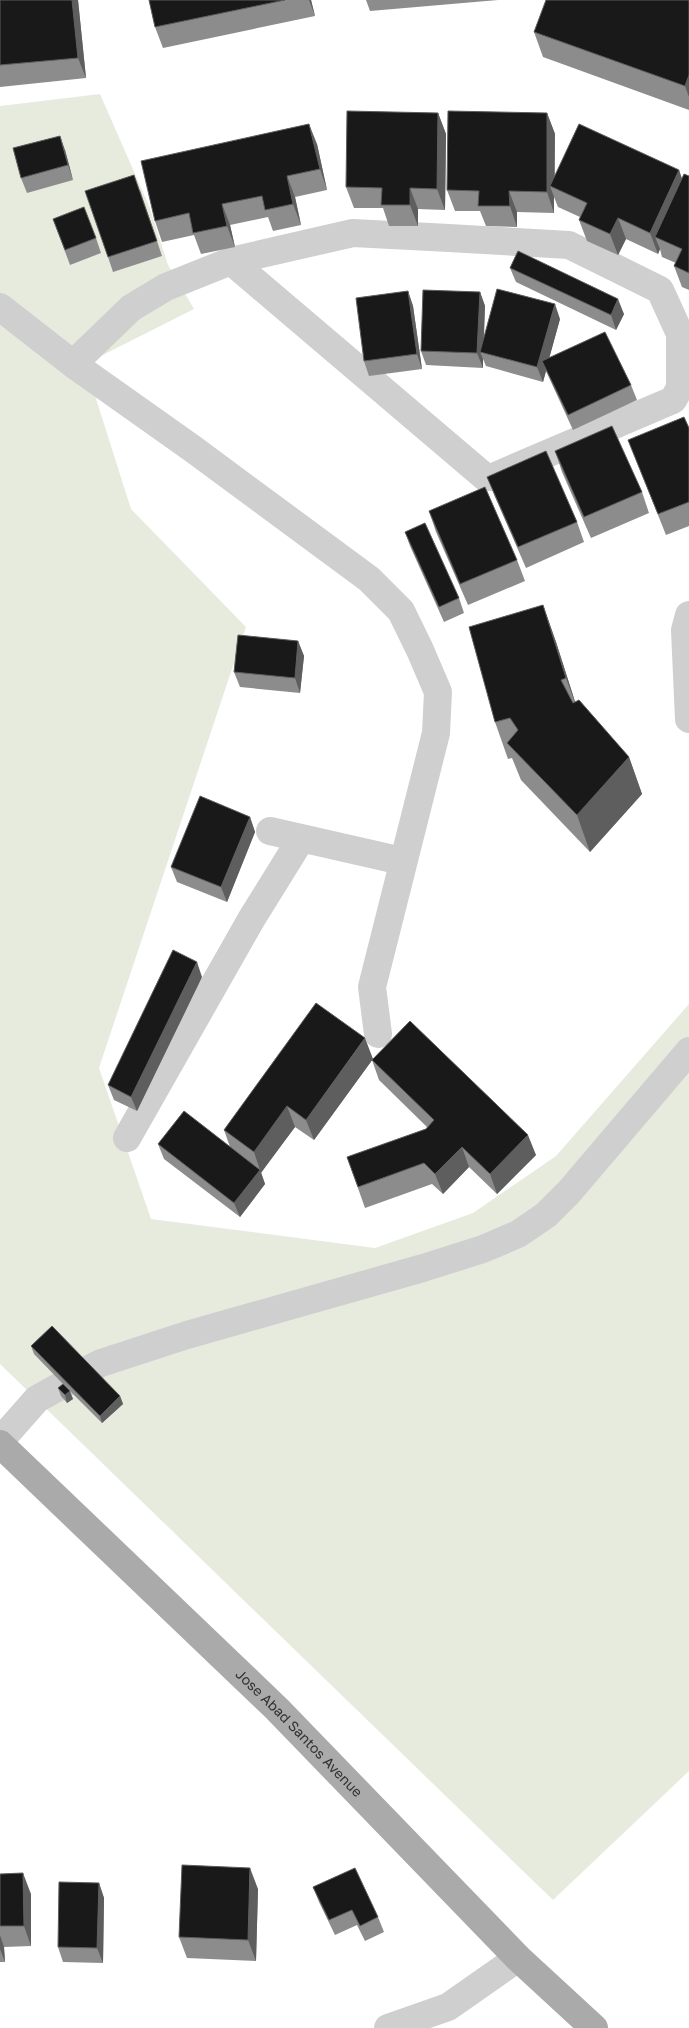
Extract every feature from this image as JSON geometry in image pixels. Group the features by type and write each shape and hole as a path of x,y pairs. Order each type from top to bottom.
{"main road":[{"name":"Jose Abad Santos Avenue","path":"0,1442 277,1708 518,1958 594,2028"}],"street":[{"path":"73,364 131,308 166,287 231,261 353,233 569,245 660,290 680,334 680,388 674,400 492,477 485,477 231,261"},
{"path":"0,307 73,364 369,579 401,611 438,692 436,733 402,861 372,987 378,1034"},
{"path":"688,707 685,630 689,615"},
{"path":"270,832 402,861"},
{"path":"127,1138 252,918 301,839"},
{"path":"89,1369 101,1363 186,1335 484,1249 518,1234 546,1215 569,1192 689,1051"},
{"path":"0,1442 36,1399 64,1384"},
{"path":"388,2028 448,2007 518,1958"}],"shaded area":[{"path":"100,94 149,206 168,265 194,309 85,364 131,509 246,627 99,1068 151,1219 375,1248 473,1213 556,1156 689,1004 689,1771 553,1900 0,1364 0,106"}],"building":[{"path":"0,0 72,0 78,58 0,65"},
{"path":"149,0 285,0 155,27"},
{"path":"546,0 689,0 689,75 685,86 534,32"},
{"path":"347,111 438,113 437,189 410,188 410,205 381,205 382,188 346,187"},
{"path":"448,111 547,113 547,192 509,191 510,206 478,206 479,191 447,190"},
{"path":"309,124 320,169 287,176 293,204 265,210 262,196 222,204 227,226 193,233 189,213 155,221 141,161"},
{"path":"579,124 679,170 650,233 618,218 610,234 579,220 587,203 550,186"},
{"path":"60,136 68,165 21,178 13,148"},
{"path":"684,174 689,176 689,273 674,266 682,249 655,237"},
{"path":"134,175 157,241 108,257 85,191"},
{"path":"84,207 96,238 65,250 53,219"},
{"path":"518,251 618,299 611,315 510,268"},
{"path":"497,289 555,304 537,367 480,352"},
{"path":"423,290 480,292 477,353 421,351"},
{"path":"408,291 417,354 364,361 356,298"},
{"path":"605,332 631,385 568,415 542,361"},
{"path":"684,417 689,428 689,502 658,514 628,440"},
{"path":"612,426 642,492 584,517 555,451"},
{"path":"546,451 577,522 518,547 487,477"},
{"path":"485,487 517,560 460,584 429,511"},
{"path":"425,523 459,598 439,607 405,532"},
{"path":"543,605 566,678 561,680 573,703 579,700 629,757 577,815 507,743 518,730 510,718 495,722 469,627"},
{"path":"238,635 298,641 295,678 234,672"},
{"path":"200,796 250,817 221,887 171,867"},
{"path":"173,950 197,962 131,1097 108,1085"},
{"path":"316,1003 365,1038 306,1120 287,1106 254,1152 224,1130"},
{"path":"410,1021 528,1135 490,1174 462,1147 435,1174 424,1163 358,1187 347,1157 426,1129 434,1120 372,1060"},
{"path":"184,1111 260,1170 234,1203 158,1144"},
{"path":"52,1326 120,1396 100,1416 31,1346"},
{"path":"63,1384 70,1391 65,1395 58,1388"},
{"path":"182,1865 250,1868 248,1940 179,1937"},
{"path":"355,1868 378,1917 360,1926 352,1910 329,1920 313,1887"},
{"path":"23,1873 24,1926 0,1926 0,1874"},
{"path":"59,1882 99,1883 97,1948 58,1947"}]}
